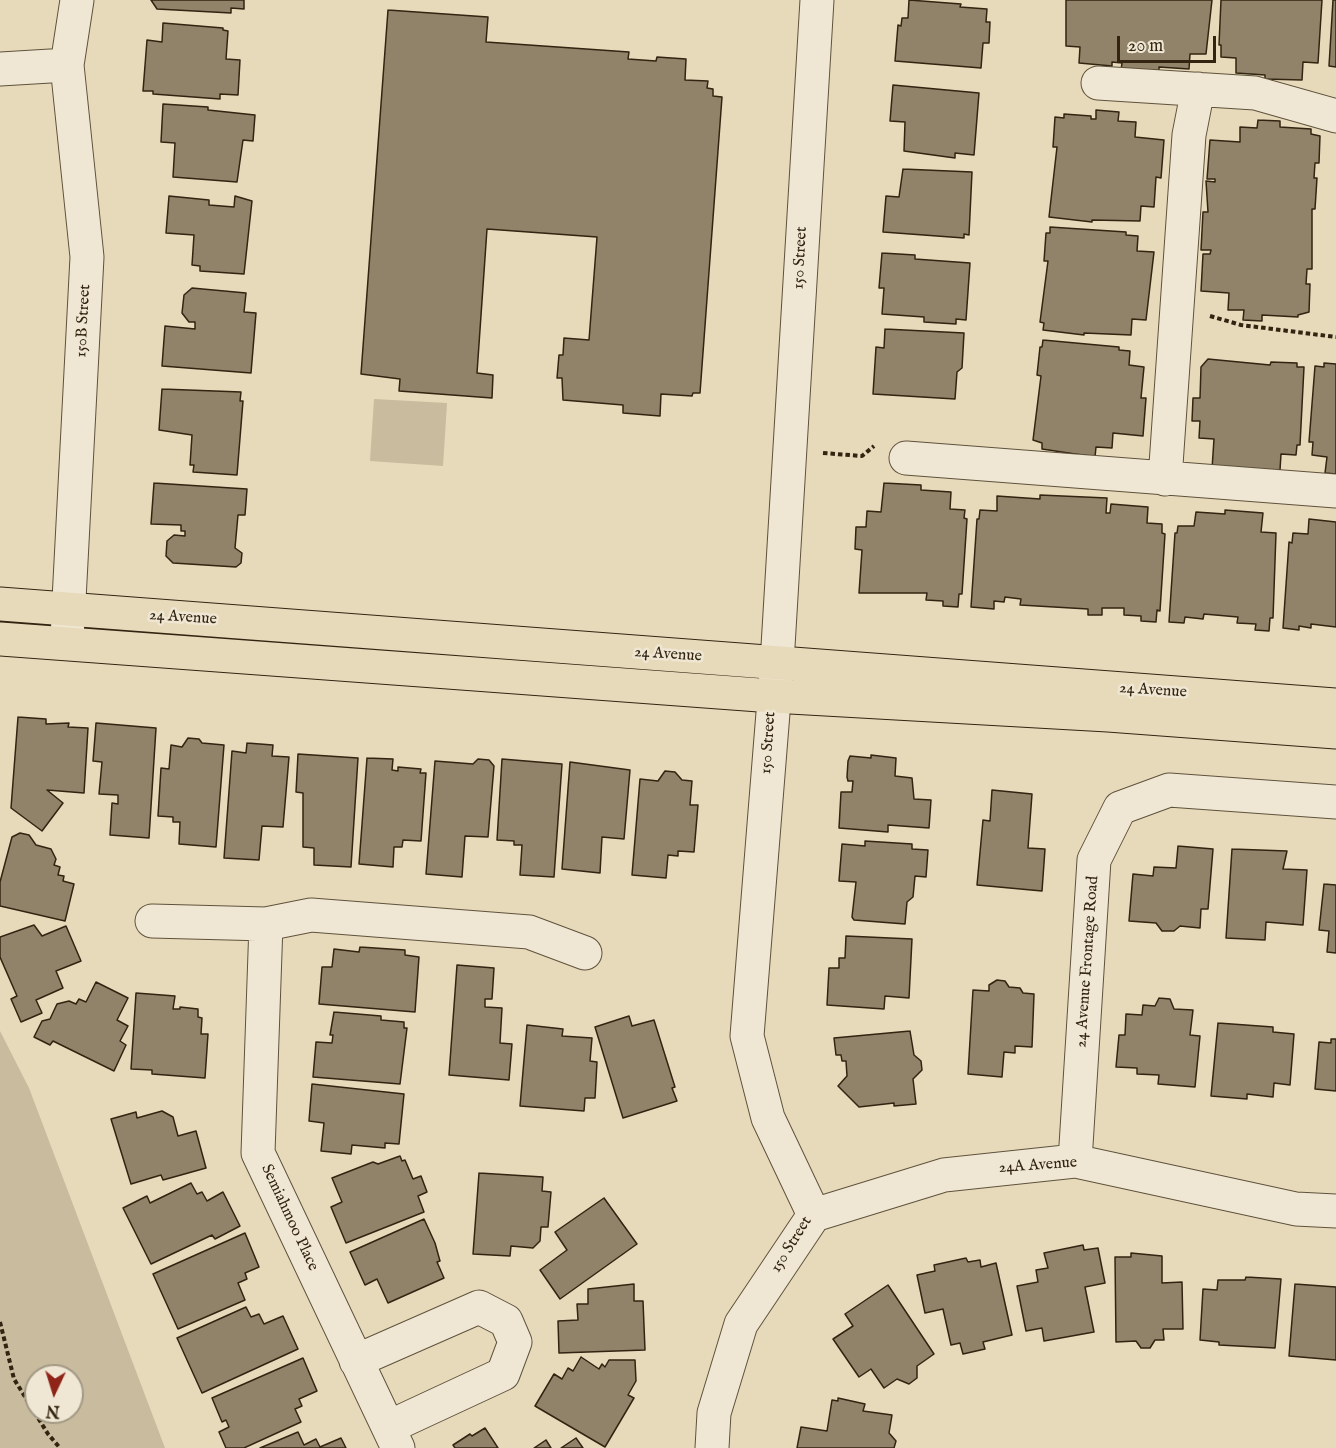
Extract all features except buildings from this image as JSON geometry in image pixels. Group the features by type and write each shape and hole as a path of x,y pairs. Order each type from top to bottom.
{"main road":[{"name":"24 Avenue","path":"0,604 1336,705"},
{"name":"24 Avenue","path":"0,639 773,696 1108,715 1336,732"}],"street":[{"name":"150B Street","path":"66,644 87,257 67,65 77,0"},
{"name":"150 Street","path":"712,1448 714,1413 741,1323 814,1215 768,1118 747,1036 777,663 817,0"},
{"path":"0,69 67,65"},
{"path":"1098,83 1255,93 1336,116"},
{"path":"1166,479 1189,135 1198,89"},
{"path":"906,458 1336,491"},
{"name":"24 Avenue Frontage Road","path":"1074,1161 1094,861 1120,808 1169,790 1336,802"},
{"path":"152,921 266,924 311,915 529,932 585,953"},
{"name":"Semiahmoo Place","path":"266,924 258,1153 356,1361 394,1438 503,1374 515,1342 507,1321 479,1307 356,1361"},
{"name":"24A Avenue","path":"814,1215 944,1175 1074,1161 1296,1209 1336,1211"}],"path":[{"path":"1177,307 1242,326 1336,337"},
{"path":"789,451 862,456 888,432 895,433 906,458"},
{"path":"0,1322 14,1379 48,1434 60,1448"}],"shaded area":[{"path":"374,399 447,403 443,466 370,461"},
{"path":"0,1031 29,1088 165,1448 0,1448"}]}
